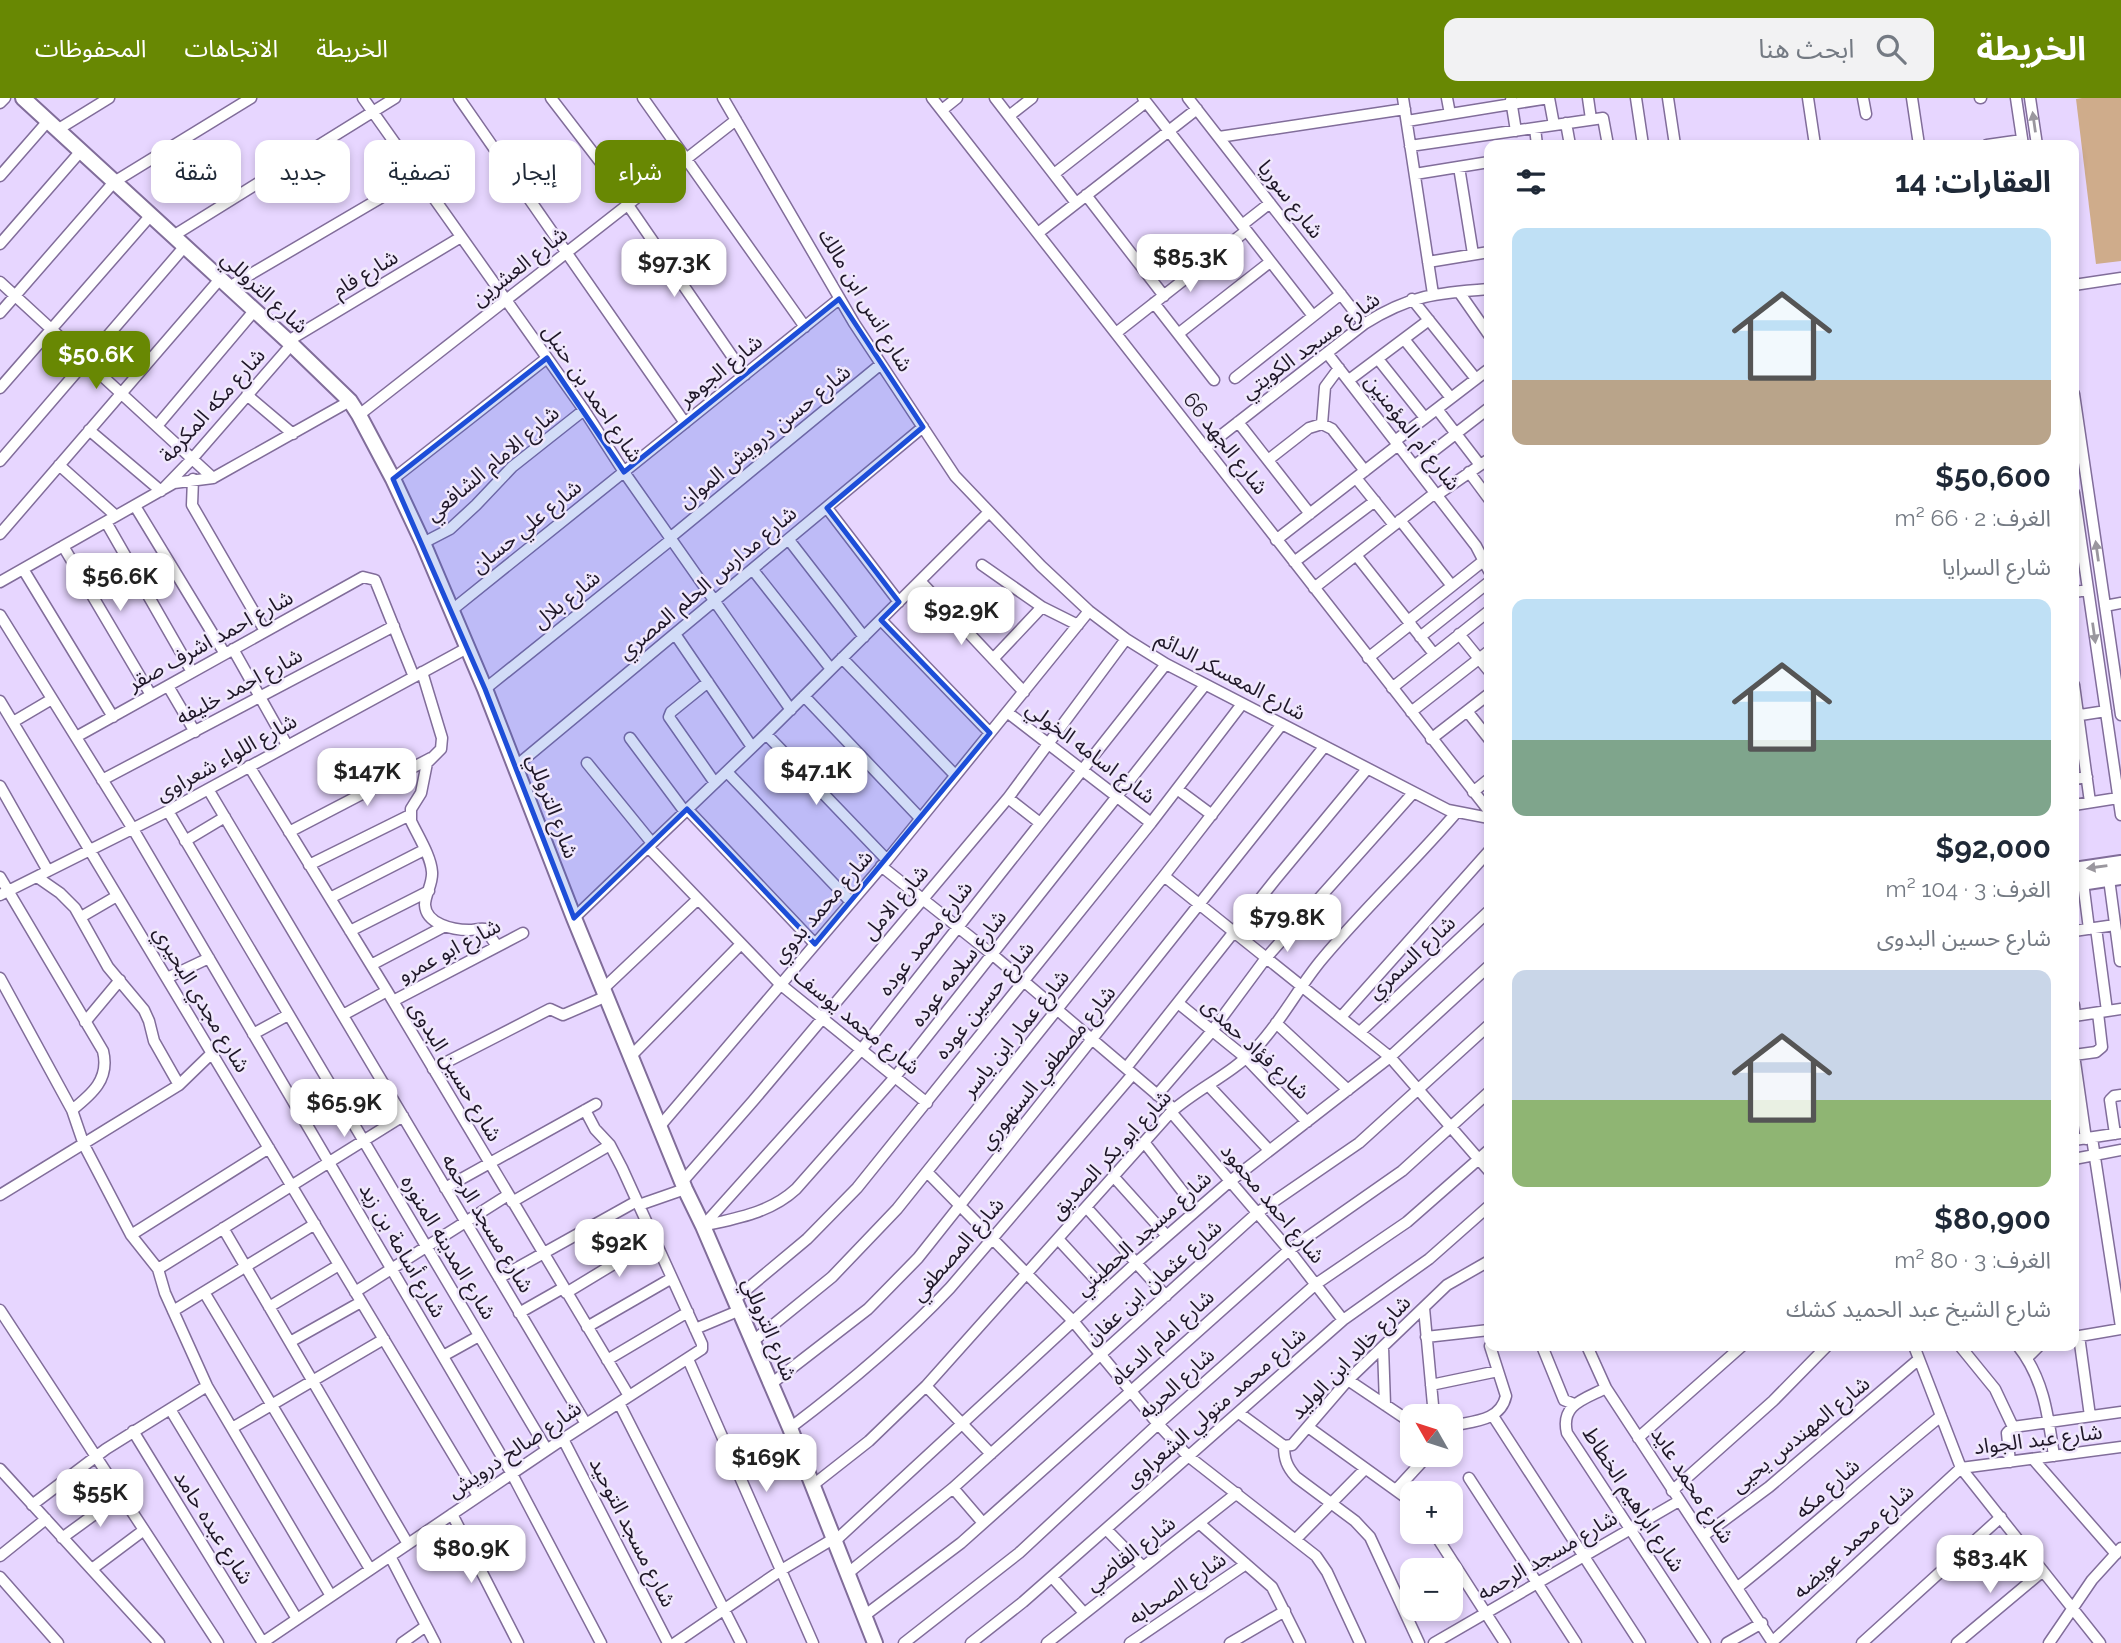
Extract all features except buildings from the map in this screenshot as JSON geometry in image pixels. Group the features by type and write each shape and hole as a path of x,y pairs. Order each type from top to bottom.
{"street":[{"path":"0,103 5,98"},
{"name":"شارع التروللي","path":"23,98 290,343 350,401 359,415 393,479 452,610 574,918 684,1185 790,1429 875,1643"},
{"path":"0,176 52,125 109,98"},
{"path":"0,313 114,182 251,98"},
{"name":"شارع احمد بن حنبل","path":"363,98 392,140"},
{"path":"173,236 396,98"},
{"path":"459,98 685,423"},
{"path":"551,98 595,157"},
{"path":"643,98 671,140"},
{"name":"شارع انس ابن مالك","path":"723,98 839,299 955,476 989,512"},
{"name":"شارع الجهد 66","path":"932,98 1484,804"},
{"path":"942,110 957,98"},
{"path":"995,98 1076,203"},
{"path":"1009,116 1032,98"},
{"name":"شارع سوريا","path":"1188,98 1364,324"},
{"path":"1403,98 1433,293"},
{"path":"1447,98 1450,114"},
{"path":"1406,121 1512,101 1549,98 1553,125"},
{"path":"1588,98 1591,119"},
{"path":"1636,98 1642,140"},
{"path":"1668,98 1674,140"},
{"path":"1808,98 1814,140"},
{"path":"1863,98 1866,114"},
{"path":"1912,98 1918,140"},
{"path":"2016,98 2022,140"},
{"path":"2030,98 2036,140"},
{"path":"1054,174 1144,100 1313,316"},
{"path":"1512,101 1516,131"},
{"path":"1038,233 1196,108"},
{"path":"1219,137 1405,109"},
{"path":"1410,146 1603,118 1607,140"},
{"name":"شارع العشرين","path":"686,159 736,120"},
{"path":"1566,123 1569,140"},
{"path":"1535,128 1536,140"},
{"path":"0,244 80,152"},
{"path":"686,161 805,327"},
{"path":"1415,174 1484,166"},
{"path":"1459,167 1473,254"},
{"path":"1086,195 1164,296"},
{"path":"0,534 121,394 224,283 369,203"},
{"name":"شارع احمد بن حنبل","path":"437,203 791,710"},
{"path":"629,203 744,375"},
{"name":"شارع العشرين","path":"359,415 629,203"},
{"path":"1116,333 1164,296 1270,203"},
{"path":"0,388 150,215"},
{"name":"شارع فام","path":"290,343 461,237"},
{"path":"0,461 185,246"},
{"path":"1428,262 1484,253"},
{"path":"1178,334 1270,262"},
{"path":"2079,284 2121,278"},
{"path":"0,282 213,478"},
{"name":"شارع مسجد الكويتي","path":"1205,448 1387,309 1433,293 1484,289"},
{"path":"1458,292 1484,328"},
{"path":"1235,378 1341,294"},
{"name":"شارع الجوهر","path":"624,472 839,299"},
{"path":"1412,299 1476,379"},
{"path":"1154,303 1214,380"},
{"path":"157,426 254,310"},
{"path":"1349,380 1429,320"},
{"path":"1404,339 1451,398"},
{"name":"شارع مكه المكرمة","path":"160,491 192,459 290,343"},
{"name":"شارع أم المؤمنين","path":"1327,353 1484,555"},
{"path":"393,479 547,358"},
{"path":"1378,359 1425,418"},
{"name":"شارع حسن درويش الموان","path":"671,538 881,364"},
{"path":"1322,424 1325,387 1339,368"},
{"path":"1276,540 1484,373"},
{"path":"247,395 293,434"},
{"path":"0,582 174,483 213,478 350,401"},
{"name":"شارع الامام الشافعي","path":"423,543 450,529 512,467 584,410"},
{"path":"1437,410 1479,465"},
{"path":"1414,466 1484,412"},
{"path":"1238,422 1310,514"},
{"path":"1268,460 1309,428 1322,424 1332,429 1375,501 1452,586"},
{"name":"شارع مدارس الحلم المصري","path":"516,766 923,427"},
{"path":"2079,428 2121,715"},
{"path":"89,430 160,491"},
{"path":"1314,588 1436,494 1484,462"},
{"path":"59,466 116,516"},
{"name":"شارع علي حسان","path":"452,610 624,472"},
{"path":"1469,472 1484,492"},
{"path":"193,479 191,505 265,631"},
{"path":"1294,562 1375,501"},
{"path":"135,506 260,697 287,745"},
{"path":"827,508 899,602"},
{"path":"574,918 791,710 989,512"},
{"name":"شارع المعسكر الدائم","path":"989,512 1089,611 1166,664 1413,793 1456,813 1484,817"},
{"path":"106,522 192,673"},
{"path":"2079,528 2121,815"},
{"name":"شارع بلال","path":"485,690 671,538"},
{"path":"789,540 864,637"},
{"path":"63,546 152,695"},
{"path":"1356,555 1434,654"},
{"path":"1368,658 1484,561"},
{"path":"982,565 1042,607 1078,625"},
{"path":"23,569 113,717"},
{"path":"753,569 831,669"},
{"name":"شارع احمد اشرف صقر","path":"76,737 363,577 375,580 394,626"},
{"path":"920,581 1024,692"},
{"path":"1420,637 1484,586"},
{"path":"2079,591 2088,590"},
{"path":"2105,606 2121,603"},
{"path":"993,659 1042,607"},
{"name":"شارع محمد بدوي","path":"660,1126 884,863 1089,611"},
{"name":"شارع أسامة بن زيد","path":"0,615 133,828 512,1474 601,1643"},
{"path":"1392,688 1484,615"},
{"path":"881,620 990,733"},
{"path":"289,832 431,758 441,748 442,738 418,675 394,626"},
{"name":"شارع احمد خليفه","path":"103,780 394,626"},
{"path":"675,634 752,747"},
{"path":"1459,634 1484,665"},
{"name":"شارع الامل","path":"684,1185 1008,797 1126,639"},
{"name":"شارع اللواء شعراوى","path":"4,893 168,811 467,648"},
{"path":"1411,712 1484,655"},
{"path":"842,658 956,775"},
{"name":"شارع محمد عوده","path":"703,1226 861,1050 1166,664"},
{"path":"708,682 671,712 669,717 715,783"},
{"name":"شارع سلامه عوده","path":"703,1226 762,1211 786,1199 895,1077 1205,685"},
{"path":"168,686 195,732"},
{"path":"804,696 920,818"},
{"path":"1431,739 1484,698"},
{"path":"13,722 52,699"},
{"name":"شارع مجدي البحيري","path":"0,701 478,1496"},
{"name":"شارع حسين عوده","path":"695,1329 736,1305 833,1214 927,1103 1151,823 1242,704"},
{"path":"1467,711 1484,733"},
{"path":"2079,716 2106,711"},
{"name":"شارع اسامه الخولي","path":"1007,712 1151,823"},
{"name":"شارع عمار ابن ياسر","path":"752,1342 816,1291 855,1255 897,1209 1058,1010 1282,724"},
{"name":"شارع احمد محمود","path":"766,734 884,863 922,899 1094,1040 1173,1111 1229,1182 1289,1250 1343,1320"},
{"path":"630,737 686,811 815,944"},
{"name":"شارع مصطفي السنهوري","path":"771,1384 868,1309 894,1284 1094,1040 1324,747"},
{"path":"2079,752 2087,778 2090,802"},
{"path":"309,865 410,815 421,793 431,758"},
{"name":"شارع محمد يوسف","path":"587,762 650,845 780,984 927,1103"},
{"name":"شارع حسين البدوى","path":"248,766 387,991 629,1396"},
{"name":"شارع المصطفي","path":"790,1429 887,1351 950,1288 1129,1071 1178,1003 1367,769"},
{"path":"727,772 851,901"},
{"path":"2079,779 2087,778"},
{"path":"1473,792 1484,783"},
{"path":"0,786 48,871"},
{"name":"شارع مسجد الرحمه","path":"208,789 586,1424"},
{"path":"1177,789 1212,815"},
{"path":"1157,1095 1212,1031 1266,958 1413,793"},
{"path":"1008,797 1040,823"},
{"path":"2079,804 2118,798"},
{"name":"شارع المدينه المنوره","path":"168,811 547,1450"},
{"name":"شارع ابو بكر الصديق","path":"813,1485 869,1441 926,1386 1173,1111 1246,1058 1341,937 1456,813"},
{"path":"410,815 432,874 425,902 427,913 435,922 445,926 467,930 485,929 497,946"},
{"path":"185,841 225,817"},
{"path":"330,898 424,850"},
{"path":"1341,1017 1484,857"},
{"path":"2079,869 2121,863"},
{"path":"1164,876 1390,1057 1484,1165"},
{"path":"0,877 4,893 103,1051 105,1068 102,1079 91,1095 72,1110"},
{"path":"37,877 70,901 108,967 144,1010 153,1041 178,1086"},
{"path":"2079,883 2115,878 2115,925 2121,961 2101,963"},
{"path":"2079,886 2101,963 2103,1012 2102,1047 2096,1052 2079,1054"},
{"path":"350,931 429,891"},
{"path":"81,917 117,896"},
{"path":"433,1069 550,1009 563,1015 606,992 698,899"},
{"name":"شارع السمري","path":"1360,1032 1484,916"},
{"path":"2079,930 2115,925"},
{"path":"371,965 445,926"},
{"name":"شارع ابو عمرو","path":"393,1001 523,933"},
{"path":"632,1055 741,944"},
{"path":"167,978 209,958"},
{"name":"شارع مسجد الحطيني","path":"675,1643 783,1569 833,1541 1136,1263 1229,1182 1390,1057 1484,971"},
{"path":"0,978 72,1110 84,1145 131,1235 158,1269 162,1287 207,1386 331,1596"},
{"path":"85,1022 120,980"},
{"path":"342,1015 387,991"},
{"name":"شارع فؤاد حمدى","path":"1178,1003 1246,1058 1307,1122"},
{"path":"2079,1013 2121,1009"},
{"path":"253,1034 288,1015"},
{"path":"1276,1023 1348,1090"},
{"name":"شارع عثمان ابن عفان","path":"847,1574 953,1488 1257,1213 1359,1143 1484,1030"},
{"path":"0,1195 178,1086 212,1053"},
{"path":"1208,1085 1269,1150"},
{"path":"2079,1139 2118,1134 2110,1100 2121,1095"},
{"name":"شارع امام الدعاه","path":"864,1616 937,1562 983,1523 1289,1250 1377,1190 1484,1097"},
{"path":"445,1188 596,1104"},
{"path":"2079,1106 2094,1155 2117,1270 2121,1328 2079,1335"},
{"path":"585,1110 595,1129 610,1144 688,1312 703,1348 688,1359 783,1569 813,1643"},
{"path":"158,1269 402,1116"},
{"path":"1144,1142 1197,1210"},
{"path":"355,1292 466,1222 610,1144"},
{"path":"131,1235 269,1148"},
{"path":"2079,1158 2121,1150"},
{"name":"شارع الحريه","path":"904,1643 1019,1553 1158,1424 1316,1284 1407,1222 1484,1154"},
{"path":"928,1172 1073,1321 1188,1456 1296,1539 1322,1563 1360,1643"},
{"path":"1114,1176 1167,1236"},
{"path":"499,1278 638,1203 684,1185"},
{"path":"1086,1207 1166,1296"},
{"name":"شارع محمد متولي الشعراوى","path":"971,1643 1052,1577 1343,1320 1429,1259 1484,1210"},
{"path":"173,1311 315,1224"},
{"path":"223,1228 408,1544"},
{"path":"1058,1238 1106,1291"},
{"path":"519,1313 655,1239"},
{"name":"شارع خالد ابن الوليد","path":"1239,1413 1284,1446 1292,1445 1348,1380 1447,1285 1484,1264"},
{"path":"269,1307 339,1265"},
{"path":"587,1327 672,1278"},
{"path":"204,1292 370,1569"},
{"path":"290,1342 361,1302"},
{"path":"1423,1308 1433,1404"},
{"path":"607,1360 688,1312"},
{"path":"1,1315 218,1643"},
{"path":"1426,1337 1484,1330"},
{"path":"443,1356 479,1336"},
{"path":"232,1428 384,1339"},
{"path":"1383,1346 1385,1405"},
{"path":"1463,1423 1493,1416 1504,1404 1506,1396 1492,1351"},
{"path":"1544,1351 1564,1400 1574,1404"},
{"name":"شارع محمد عايد","path":"1589,1351 1606,1388 1773,1643"},
{"path":"1638,1438 1736,1351"},
{"path":"1672,1491 1773,1401 1822,1351"},
{"path":"1916,1351 1961,1468 2100,1643"},
{"path":"1968,1351 2003,1401 2013,1427"},
{"path":"2022,1351 2042,1386 2054,1456"},
{"path":"2027,1358 2034,1351"},
{"path":"2079,1351 2090,1416"},
{"name":"شارع صالح درويش","path":"262,1643 563,1439 688,1359"},
{"name":"شارع المهندس يحيى","path":"1703,1536 1780,1478 1919,1359"},
{"path":"1431,1385 1498,1371"},
{"path":"1348,1380 1400,1415"},
{"path":"32,1504 133,1431 207,1386"},
{"path":"926,1386 991,1454"},
{"name":"شارع ابراهيم الخطاط","path":"1606,1388 1574,1404 1567,1412 1564,1422 1567,1433 1705,1643"},
{"path":"619,1403 741,1643"},
{"path":"170,1409 297,1619"},
{"path":"2010,1462 2007,1433 2013,1427 2121,1412"},
{"path":"1493,1416 1640,1643"},
{"name":"شارع مكه","path":"1738,1587 1832,1511 1875,1469 1941,1416"},
{"path":"1308,1427 1400,1493"},
{"name":"شارع عبده حامد","path":"133,1431 262,1643"},
{"name":"شارع مسجد التوحيد","path":"563,1439 668,1643"},
{"path":"1284,1446 1288,1468 1296,1477 1355,1521 1370,1537 1419,1643"},
{"name":"شارع عبد الجواد","path":"1961,1468 2120,1449"},
{"path":"2033,1459 2119,1551 2092,1580 2049,1643"},
{"path":"1396,1490 1417,1467"},
{"name":"شارع محمد عويضه","path":"1773,1643 1961,1468"},
{"path":"0,1469 159,1643"},
{"path":"1296,1539 1365,1469"},
{"path":"1469,1478 1576,1643"},
{"path":"953,1488 983,1523"},
{"name":"شارع القاضي","path":"1047,1643 1237,1493"},
{"path":"62,1538 121,1495"},
{"name":"شارع مسجد الرحمه","path":"1434,1643 1679,1501"},
{"path":"452,1514 517,1643"},
{"path":"1863,1643 2001,1517"},
{"path":"0,1556 46,1520"},
{"path":"1199,1524 1272,1587 1300,1643"},
{"path":"1106,1529 1143,1567"},
{"path":"92,1569 144,1530"},
{"path":"1441,1544 1505,1643"},
{"path":"390,1556 435,1643"},
{"name":"شارع الصحابه","path":"1129,1643 1246,1564"},
{"path":"1957,1643 2043,1571"},
{"path":"0,1577 58,1643"},
{"path":"1052,1577 1084,1613"},
{"path":"1230,1643 1285,1611"},
{"path":"1727,1643 1762,1623"},
{"path":"402,1643 426,1626"}],"highlighted area":[{"path":"839,299 923,427 827,508 899,602 881,620 990,733 815,944 687,809 574,918 485,689 393,479 547,358 624,472"}],"shaded area":[{"path":"2121,98 2121,261 2096,264 2076,99"}]}
